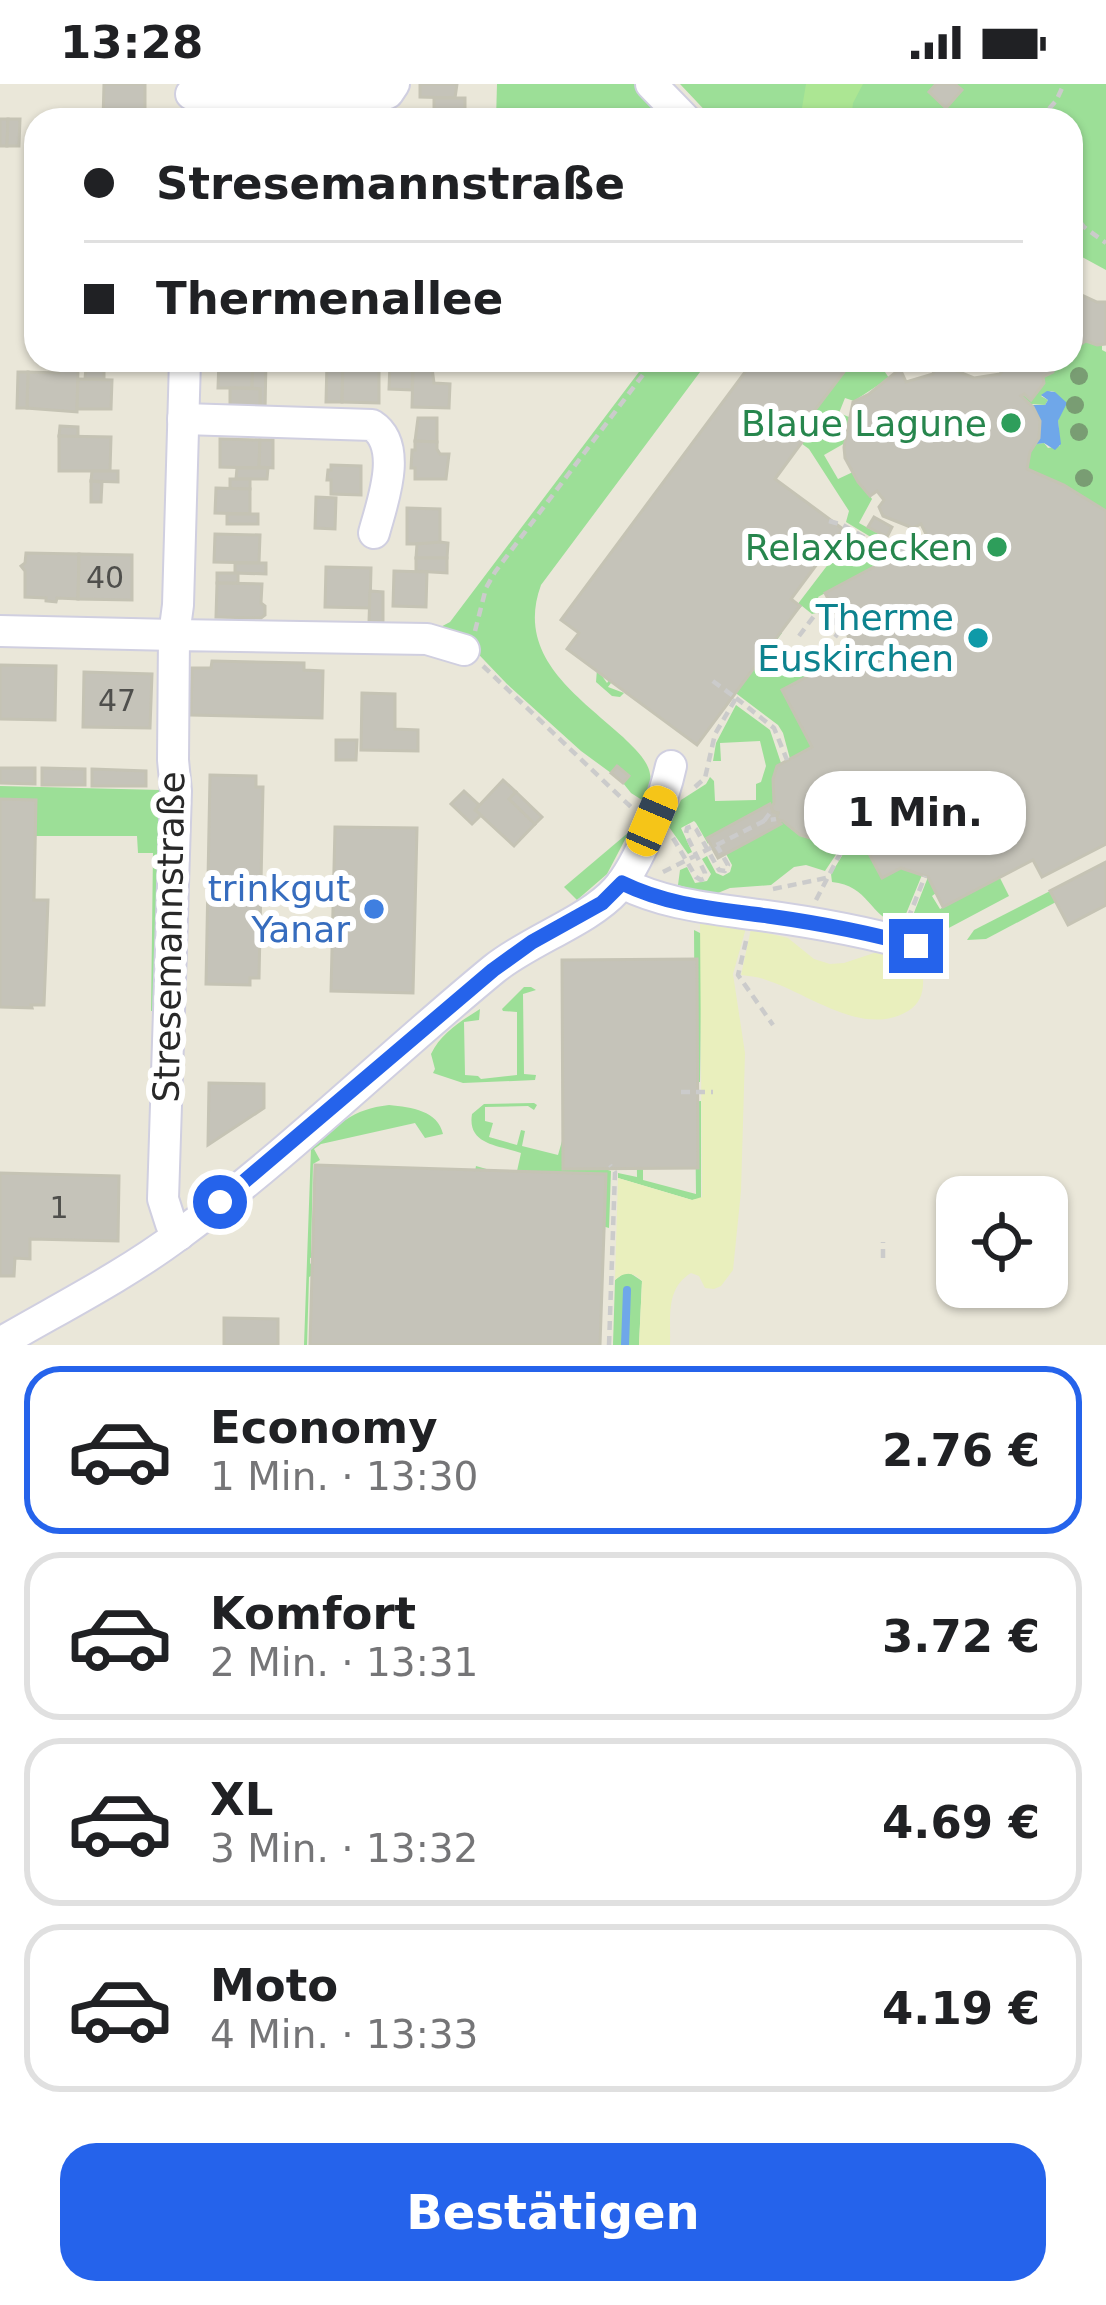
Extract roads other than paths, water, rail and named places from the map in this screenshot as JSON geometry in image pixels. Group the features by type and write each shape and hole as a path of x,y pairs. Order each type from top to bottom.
{"street":[{"path":"191,100 373,98 394,84"},
{"path":"652,84 675,108"},
{"name":"Stresemannstraße","path":"179,1235 163,1198 176,791 174,635 185,372"},
{"path":"183,419 372,425 385,436 388,446 387,485 374,533"},
{"path":"0,631 427,640 464,650"},
{"path":"0,1342 179,1235 493,970 602,903 622,883 679,779"},
{"path":"622,883 708,910 761,902 907,944"}],"water":[{"name":"Blaue Lagune","path":"1047,391 1067,403 1058,421 1061,444 1055,450 1044,443 1029,445 1017,405 1045,405 1048,400 1041,395"}],"waterway":[{"path":"625,1345 627,1290"}],"place":[{"name":"Blaue Lagune","path":"1011,423"},
{"name":"Relaxbecken","path":"997,547"},
{"name":"Therme Euskirchen","path":"978,638"},
{"name":"trinkgut Yanar","path":"374,909"}]}
